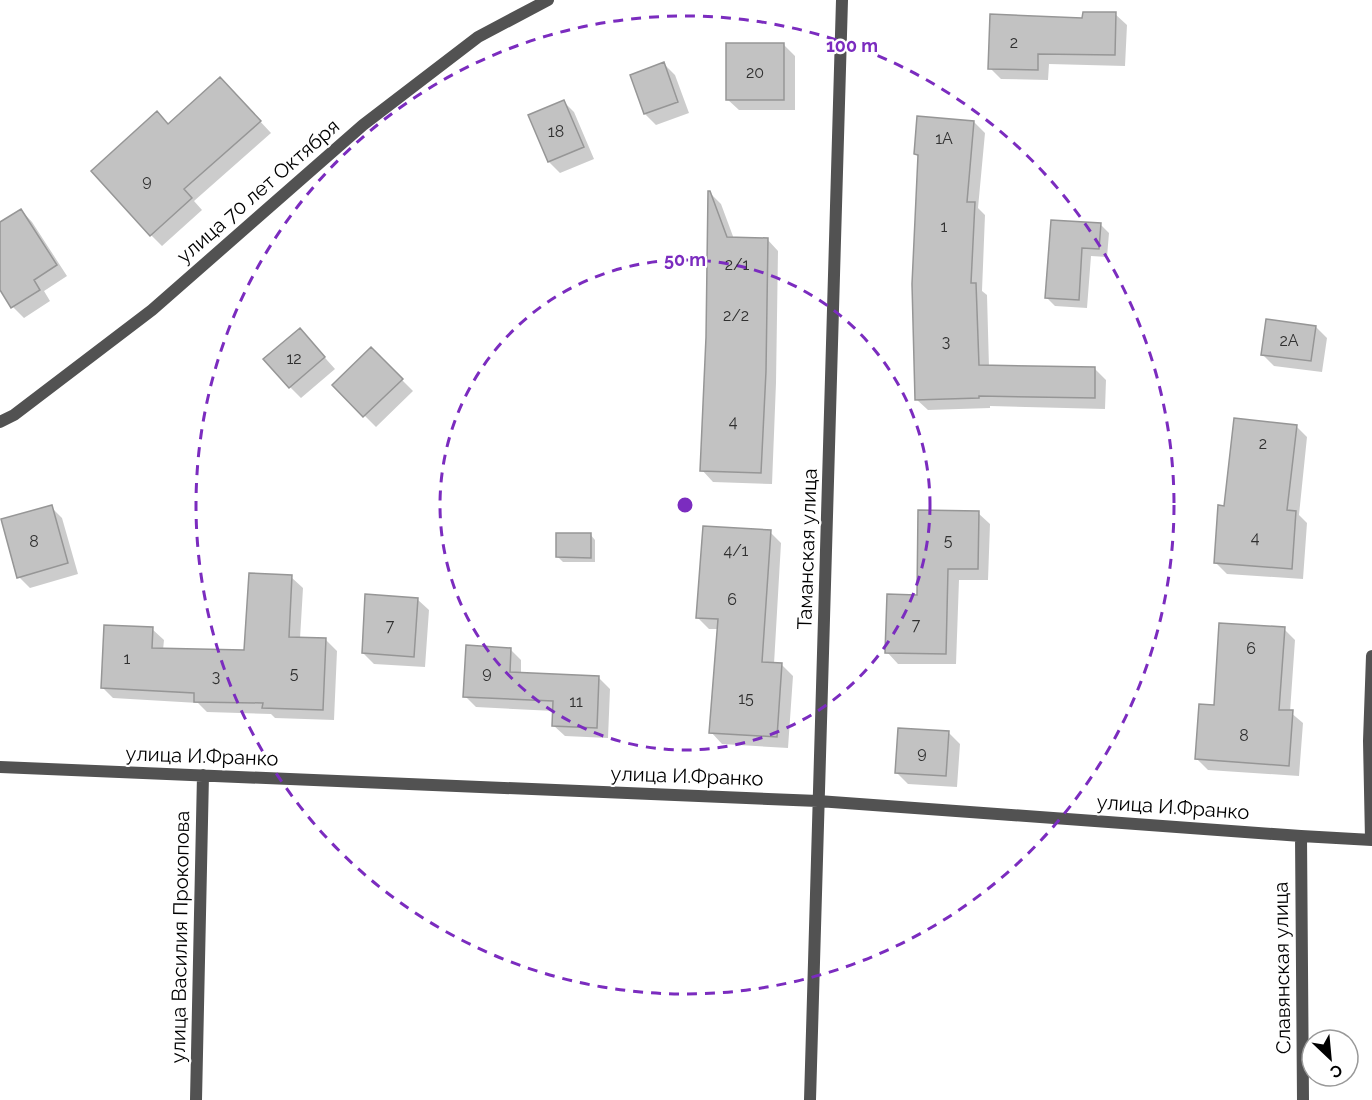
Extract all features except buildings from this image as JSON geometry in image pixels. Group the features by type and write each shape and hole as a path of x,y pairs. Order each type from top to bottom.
{"street":[{"name":"улица 70 лет Октября","path":"0,422 14,415 152,309 373,117 478,37 548,0"},
{"name":"Таманская улица","path":"810,1100 842,0"},
{"path":"1371,840 1369,741 1372,656"},
{"name":"улица И.Франко","path":"0,767 818,801 1371,840"},
{"name":"улица Василия Прокопова","path":"196,1100 202,775"},
{"name":"Славянская улица","path":"1300,836 1303,1100"}]}
